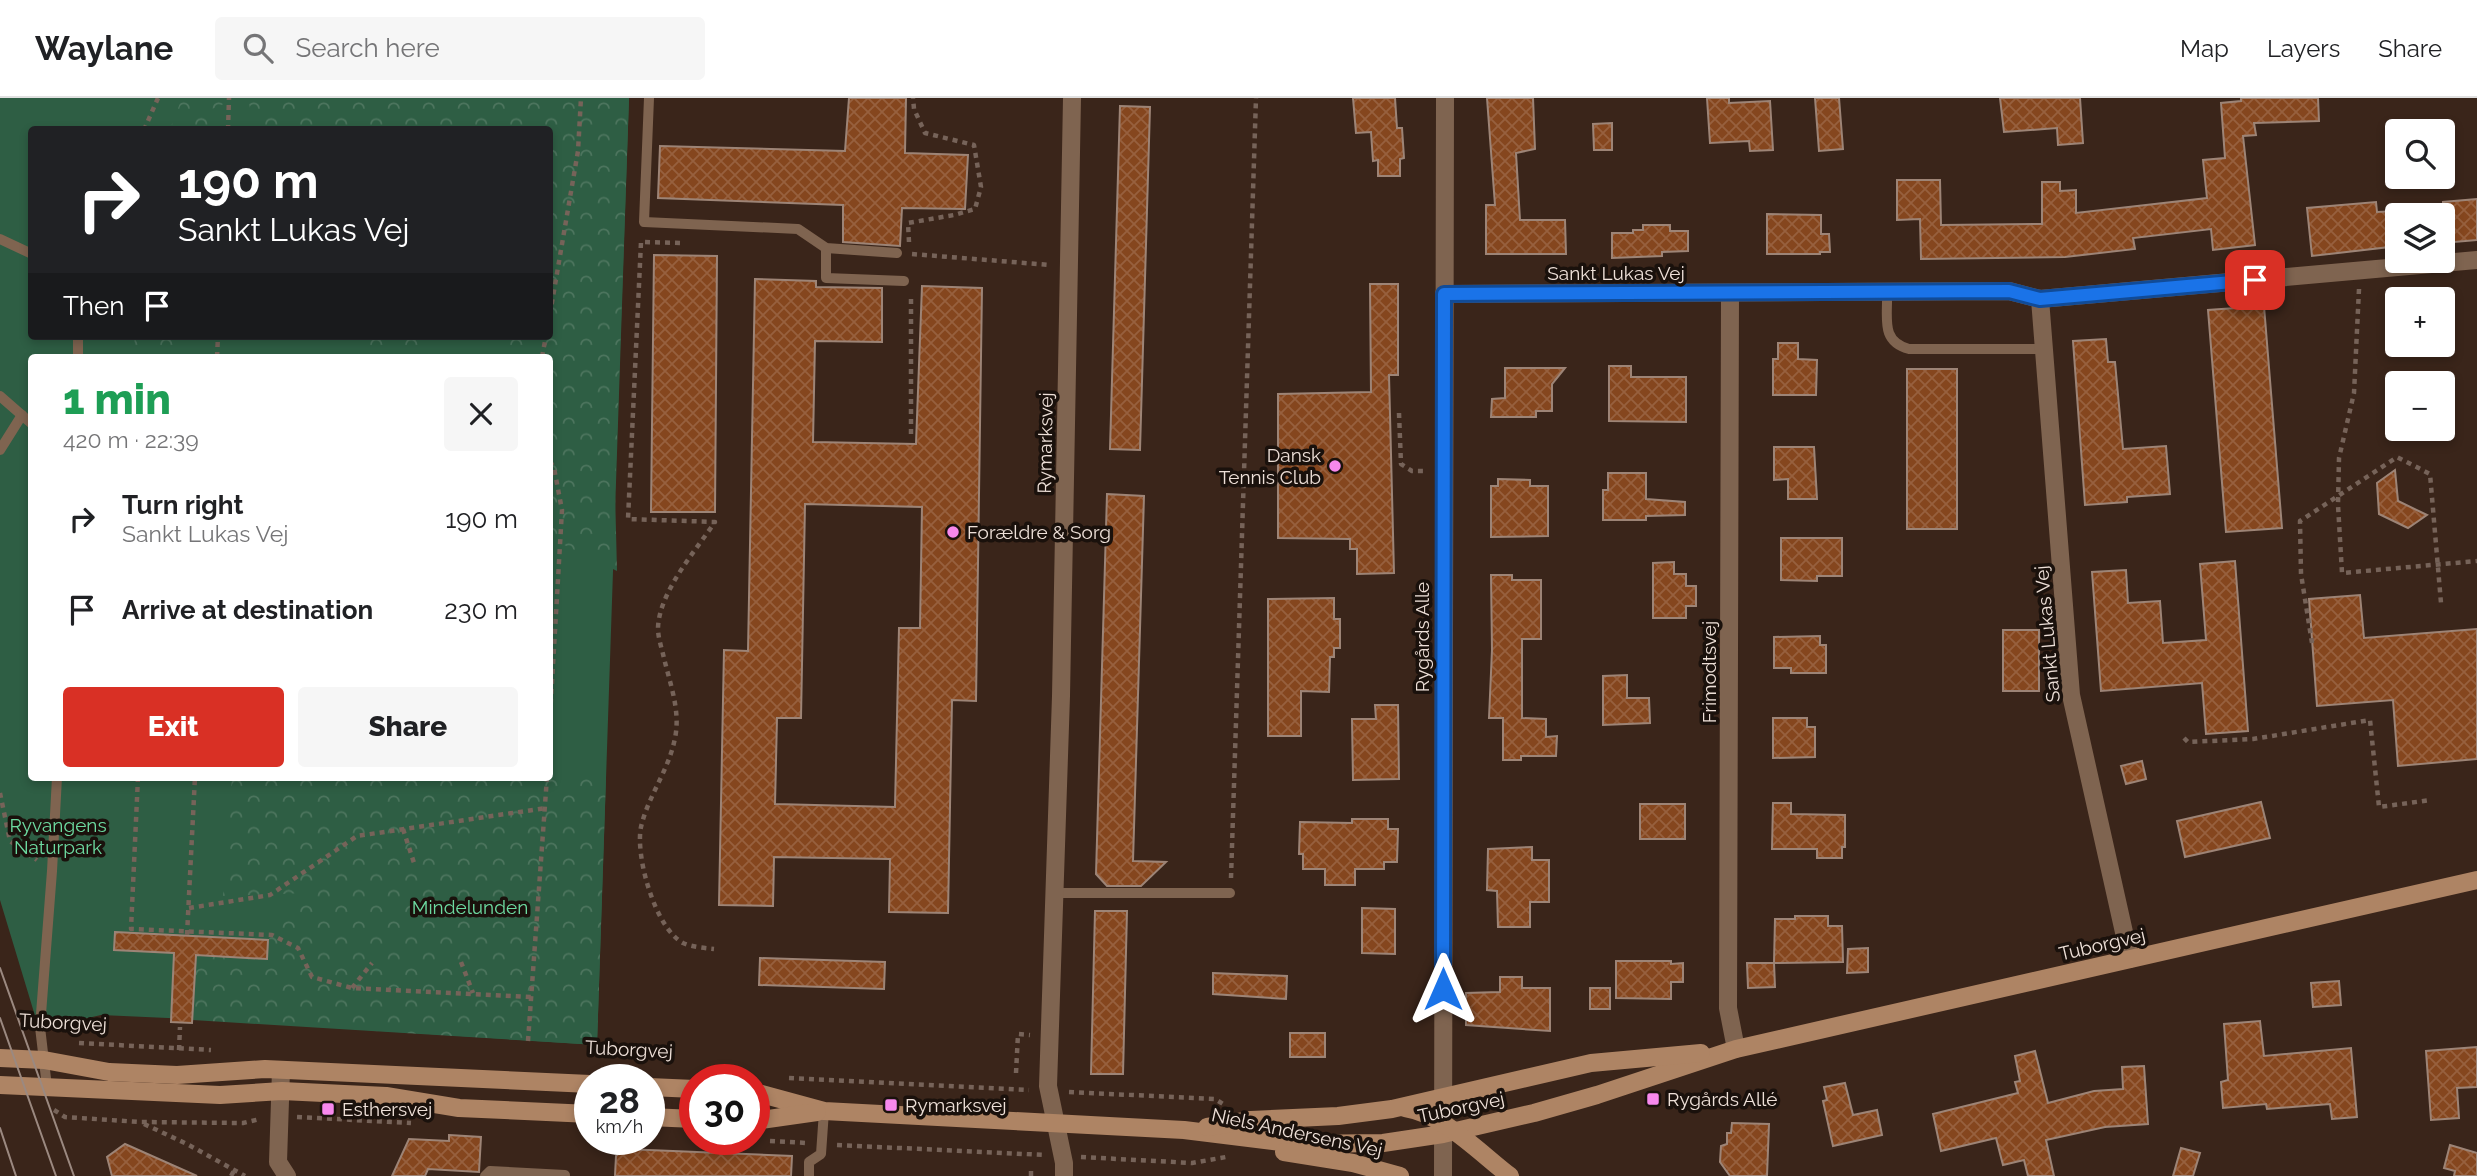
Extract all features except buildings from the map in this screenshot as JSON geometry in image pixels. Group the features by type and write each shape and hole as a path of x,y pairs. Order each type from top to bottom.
{"street":[{"name":"Rymarksvej","path":"1064,1176 1063,1156 1049,1091 1062,657 1072,98"},
{"name":"Rygårds Alle","path":"1443,1176 1446,1130 1443,1099 1445,98"},
{"name":"Sankt Lukas Vej","path":"1444,294 2009,291 2040,299 2477,260"},
{"name":"Frimodtsvej","path":"1730,294 1728,1008 1736,1049"},
{"name":"Sankt Lukas Vej","path":"2040,299 2071,695 2130,959"},
{"name":"Tuborgvej","path":"770,1119 824,1111 1185,1130 1297,1144 1383,1143 1597,1095 1736,1049 2477,880"},
{"name":"Tuborgvej","path":"1185,1130 1251,1121 1338,1116 1443,1099 1591,1063 1736,1049"},
{"name":"Tuborgvej","path":"0,1058 44,1060 108,1072 177,1075 281,1070 574,1077"},
{"path":"281,1070 278,1162 287,1176"},
{"path":"0,1085 220,1095 282,1091 386,1096 459,1108 574,1113"},
{"name":"Tuborgvej","path":"770,1091 824,1111"},
{"path":"1398,1107 1413,1109 1510,1176"},
{"name":"Niels Andersens Vej","path":"1185,1130 1295,1155 1353,1163 1400,1176"}],"lane":[{"path":"649,98 644,222 798,229 826,248 897,253"},
{"path":"0,239 28,252"},
{"path":"826,248 826,278 904,281"},
{"path":"1887,292 1888,334 1895,345 1909,349 2044,349"},
{"path":"0,396 28,420"},
{"path":"0,450 22,415"},
{"path":"47,1087 40,1027 57,781"},
{"path":"1053,893 1230,893"},
{"path":"808,1176 809,1162 821,1154 824,1111"},
{"path":"485,1176 490,1171 565,1175"}],"path":[{"path":"146,126 158,98"},
{"path":"228,126 229,98"},
{"path":"553,297 578,151 580,98"},
{"path":"913,98 914,109 925,133 974,145 981,187 975,209 908,223 909,254 1068,266"},
{"path":"1230,893 1256,98"},
{"path":"691,243 641,242 628,519 715,522 675,580 660,614 658,630 677,716 676,737 668,765 652,796 640,837 644,877 663,923 682,943 714,949"},
{"path":"2360,271 2354,393 2339,458 2342,573 2477,561"},
{"path":"904,281 911,282 911,434"},
{"path":"1399,413 1401,464 1412,471 1443,472"},
{"path":"2312,643 2301,574 2300,521 2397,457 2430,474 2441,603"},
{"path":"553,466 562,510 553,638"},
{"path":"2184,738 2188,742 2253,739 2370,720 2379,807 2431,800"},
{"path":"138,781 131,929 272,935 298,948 312,977 352,988 531,997"},
{"path":"187,933 195,781"},
{"path":"528,1041 547,781"},
{"path":"0,793 10,841 52,871"},
{"path":"189,908 270,895 357,836 545,808"},
{"path":"403,829 414,863"},
{"path":"461,962 472,993"},
{"path":"352,988 372,963"},
{"name":"Tuborgvej","path":"41,1042 220,1050"},
{"path":"1016,1073 1017,1042"},
{"path":"788,1078 1215,1099 1251,1121"},
{"path":"54,1110 65,1117 140,1122 243,1122 280,1116"},
{"path":"140,1122 245,1176"},
{"path":"770,1141 1192,1163 1233,1156"},
{"path":"1031,1167 1031,1176"},
{"path":"231,1176 235,1170"}],"green space":[{"name":"Mindelunden","path":"0,98 629,98 597,1045 101,1015 39,1029 0,900"},
{"path":"182,98 237,98 210,110 208,126 171,126"},
{"path":"248,98 629,98 615,492 617,571 553,539 553,354 500,354 508,340 553,340 553,126 253,126"},
{"path":"135,340 180,340 181,354 133,354"},
{"path":"347,340 434,340 431,354 350,354"},
{"path":"553,770 606,775 597,1045 193,1020 196,955 267,959 268,940 307,893 223,896 232,781 553,781"}],"tram line":[{"path":"0,968 74,1176"},
{"path":"0,1018 56,1176"},
{"path":"0,1128 16,1176"}],"place":[{"name":"Dansk Tennis Club","path":"1335,466"},
{"name":"Forældre & Sorg","path":"953,532"},
{"name":"Rygårds Allé","path":"1653,1099"},
{"name":"Rymarksvej","path":"891,1105"},
{"name":"Esthersvej","path":"328,1109"}],"route":[{"path":"1443,989 1444,294 2009,291 2040,299 2255,280"}],"park label":[{"name":"Ryvangens Naturpark","path":"58,836"}]}
